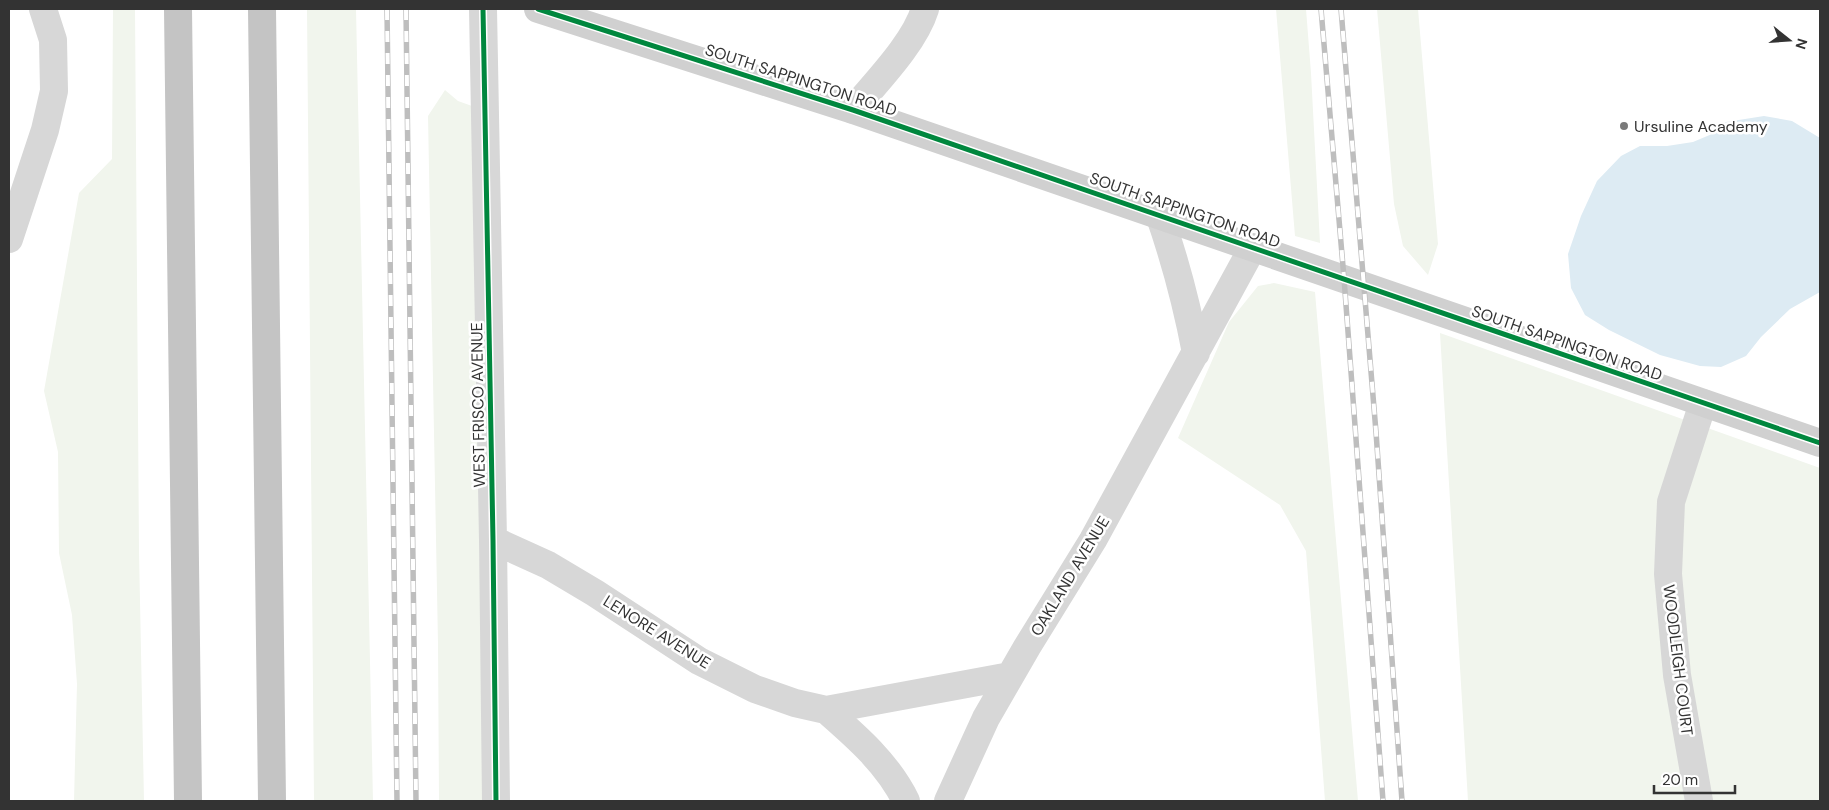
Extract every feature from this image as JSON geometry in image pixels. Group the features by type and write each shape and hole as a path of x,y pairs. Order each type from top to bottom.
{"highway":[{"path":"178,9 188,801"},
{"path":"262,9 272,801"}],"street":[{"path":"9,239 45,130 54,90 53,40 43,9"},
{"name":"WEST FRISCO AVENUE","path":"483,9 496,801"},
{"name":"SOUTH SAPPINGTON ROAD","path":"538,9 853,110 1820,443"},
{"path":"853,110 907,43 921,22 925,9"},
{"path":"1159,214 1187,307 1196,352"},
{"name":"OAKLAND AVENUE","path":"948,801 986,718 1093,540 1253,247"},
{"name":"WOODLEIGH COURT","path":"1699,801 1676,675 1668,574 1671,502 1703,403"},
{"name":"LENORE AVENUE","path":"493,540 548,566 595,592 699,661 756,688 795,703 826,710 1010,676"},
{"name":"LENORE AVENUE","path":"826,710 855,734 877,757 898,784 906,801"}],"shaded area":[{"path":"113,9 135,9 139,551 144,801 74,801 77,684 72,615 59,553 58,452 44,391 79,193 112,159"},
{"path":"307,9 356,9 373,801 314,801"},
{"path":"1276,9 1306,9 1320,243 1295,236"},
{"path":"1377,9 1418,9 1438,244 1428,275 1403,246 1394,204"},
{"path":"445,90 458,101 472,106 484,801 439,801 438,644 428,116"},
{"path":"1764,116 1792,121 1820,138 1820,292 1790,309 1761,337 1746,356 1721,367 1700,366 1660,355 1609,330 1585,315 1571,288 1568,254 1581,216 1597,181 1621,156 1640,146 1667,146 1693,142 1712,134 1726,122"},
{"path":"1274,283 1315,292 1358,801 1325,801 1306,551 1280,505 1178,438 1229,322 1258,286"},
{"path":"1440,333 1820,468 1820,801 1468,801"}],"railway":[{"path":"387,9 397,801"},
{"path":"406,9 416,801"},
{"path":"1321,9 1344,278 1383,801"},
{"path":"1341,9 1376,432 1402,801"}],"cycle path":[{"path":"483,9 496,801"},
{"path":"538,9 853,110 1820,443"}],"place":[{"name":"Ursuline Academy","path":"1624,126"}]}
